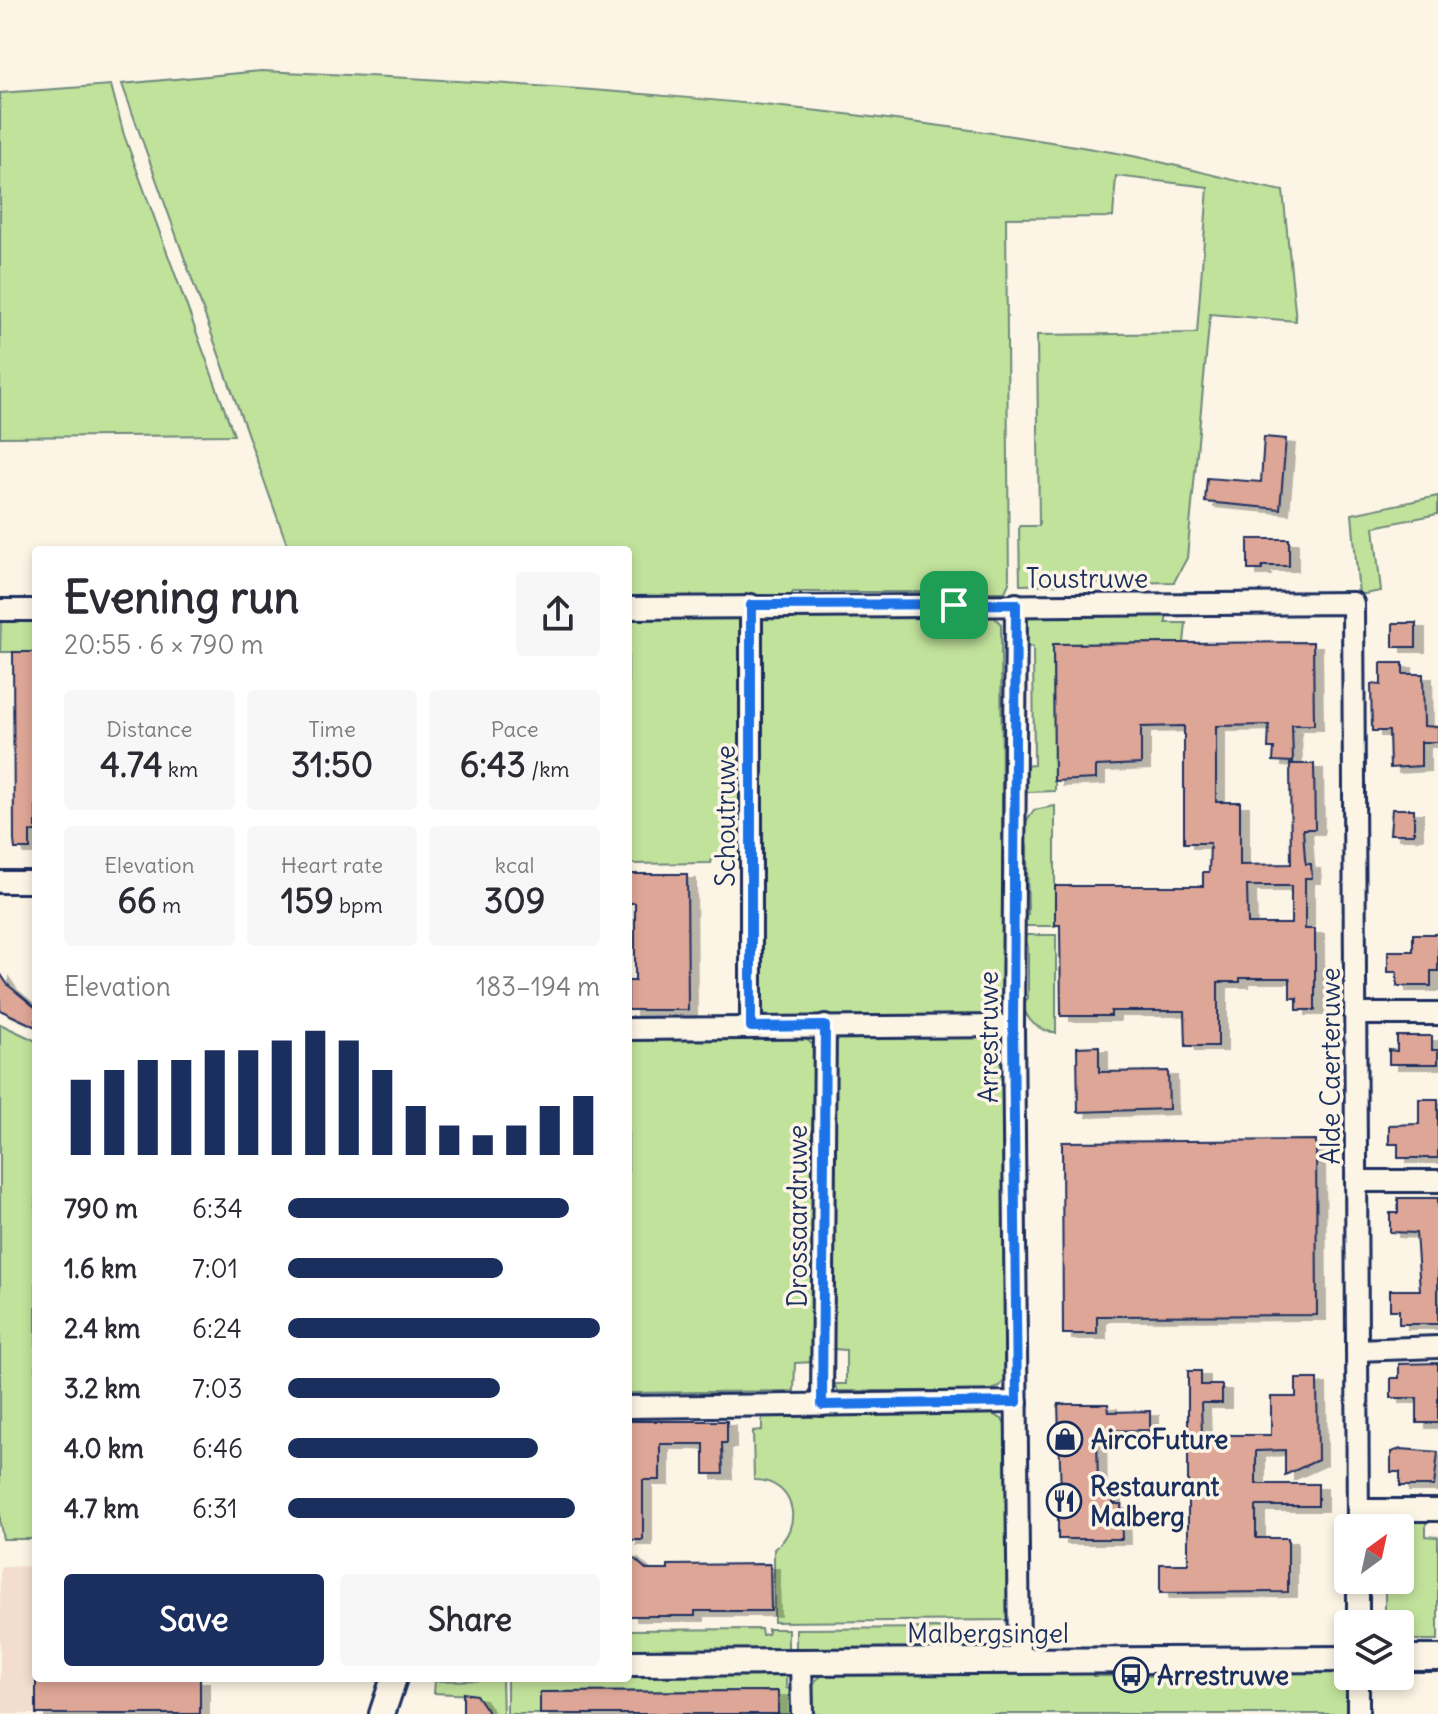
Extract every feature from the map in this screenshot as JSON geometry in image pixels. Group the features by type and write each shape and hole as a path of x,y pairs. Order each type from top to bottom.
{"street":[{"name":"Toustruwe","path":"632,608 1353,603"},
{"name":"Alde Caerteruwe","path":"1353,603 1358,1514"},
{"name":"Arrestruwe","path":"1016,604 1013,1026 1019,1661"},
{"name":"Schoutruwe","path":"751,605 751,1027"},
{"path":"0,610 32,610"},
{"path":"0,882 32,882"},
{"path":"1355,1014 1438,1014"},
{"name":"Drossaardruwe","path":"822,1405 825,1026"},
{"path":"632,1029 1013,1026"},
{"path":"1356,1181 1438,1181"},
{"path":"1357,1350 1438,1347"},
{"path":"632,1407 1017,1402"},
{"path":"1402,1514 1438,1510"},
{"path":"1414,1658 1438,1658"},
{"name":"Malbergsingel","path":"632,1663 1334,1659"},
{"path":"801,1661 802,1714"},
{"path":"382,1714 393,1682"},
{"path":"1358,1690 1358,1714"}],"shaded area":[{"path":"32,1566 32,1682 36,1682 36,1714 0,1714 0,1567"}],"green space":[{"path":"261,71 583,89 904,121 1117,153 1283,191 1296,321 1210,314 1187,558 1174,582 1020,585 1019,526 1039,526 1037,335 1197,333 1208,187 1116,176 1113,217 1006,218 1009,583 1005,592 793,592 789,598 632,599 632,546 288,546 122,84"},
{"path":"111,85 124,135 234,435 0,437 0,93"},
{"path":"1438,496 1438,514 1374,527 1381,591 1359,595 1352,514"},
{"path":"1166,610 1166,623 1186,623 1184,643 1053,644 1055,791 1028,792 1023,788 1022,766 1034,765 1033,647 1021,646 1022,622 1028,615"},
{"path":"32,615 32,652 0,652 1,618"},
{"path":"994,617 1001,624 1003,1007 995,1017 769,1019 759,1012 758,618"},
{"path":"740,618 743,859 712,859 711,863 632,864 632,619"},
{"path":"1055,806 1055,926 1027,926 1022,922 1028,914 1027,846 1023,841 1022,827 1034,810"},
{"path":"1027,935 1056,935 1056,1033 1034,1024 1025,1010 1023,1003 1028,998 1028,946 1022,939"},
{"path":"0,1024 32,1039 32,1539 3,1539 0,1523"},
{"path":"995,1037 1004,1045 1005,1380 989,1391 838,1391 834,1384 846,1384 846,1350 833,1349 834,1038"},
{"path":"805,1038 813,1045 816,1362 795,1363 794,1391 632,1393 632,1039"},
{"path":"993,1410 1006,1427 1008,1620 774,1622 774,1549 784,1540 792,1518 787,1496 779,1488 754,1480 753,1431 762,1430 762,1411"},
{"path":"1414,1521 1426,1521 1426,1536 1438,1537 1438,1640 1414,1640 1414,1610 1385,1610 1385,1594 1414,1594"},
{"path":"950,1628 950,1641 924,1648 796,1649 796,1629"},
{"path":"761,1629 762,1635 768,1634 768,1629 788,1629 788,1649 632,1650 632,1630"},
{"path":"1258,1671 1334,1673 1334,1690 1350,1690 1352,1714 810,1714 813,1684 828,1673 1257,1675"},
{"path":"632,1674 779,1674 786,1676 786,1688 791,1689 791,1714 778,1714 778,1691 540,1692 540,1714 507,1714 507,1682 632,1682"},
{"path":"435,1682 502,1682 503,1714 486,1714 486,1707 481,1707 474,1695 434,1693"}],"building":[{"path":"1264,437 1286,439 1280,509 1205,502 1207,478 1261,482"},
{"path":"1248,539 1289,539 1289,566 1262,566 1262,570 1248,570"},
{"path":"1393,623 1416,623 1416,647 1393,647"},
{"path":"1313,642 1314,725 1292,725 1293,762 1273,761 1274,748 1268,748 1269,725 1216,726 1216,802 1240,802 1240,865 1291,864 1290,764 1314,764 1315,829 1303,829 1305,859 1306,864 1311,864 1312,878 1305,878 1305,929 1315,929 1315,1010 1297,1010 1297,998 1290,998 1290,978 1240,978 1240,982 1218,982 1218,1046 1186,1046 1185,1011 1111,1011 1111,1016 1061,1016 1060,925 1055,925 1055,886 1203,886 1203,872 1209,872 1210,843 1184,843 1184,726 1141,727 1141,764 1096,766 1096,779 1054,781 1053,644","holes":["1247,886 1291,886 1291,924 1248,924"]},
{"path":"13,652 32,652 30,849 15,849"},
{"path":"1381,663 1403,663 1403,674 1423,674 1424,726 1438,727 1438,742 1421,742 1421,766 1390,768 1389,731 1372,731 1371,684 1381,685"},
{"path":"1392,809 1414,809 1414,834 1390,834"},
{"path":"632,874 687,874 688,1010 632,1010 635,903 632,903"},
{"path":"1413,934 1438,934 1438,971 1431,971 1431,986 1397,986 1397,972 1388,972 1388,951 1413,951"},
{"path":"0,973 8,985 32,1005 32,1025 0,1010"},
{"path":"1397,1036 1432,1036 1432,1050 1438,1050 1438,1064 1389,1064 1389,1050 1397,1051"},
{"path":"1099,1046 1099,1072 1168,1071 1169,1109 1078,1112 1077,1047"},
{"path":"1419,1099 1438,1099 1438,1158 1398,1158 1398,1144 1389,1144 1389,1125 1419,1124"},
{"path":"1316,1140 1317,1315 1097,1316 1097,1334 1063,1334 1062,1142"},
{"path":"1398,1198 1438,1198 1438,1324 1399,1324 1399,1310 1390,1310 1390,1290 1420,1290 1416,1233 1390,1232 1390,1213 1398,1213"},
{"path":"1438,1363 1438,1423 1417,1423 1417,1398 1391,1398 1391,1378 1399,1378 1399,1364"},
{"path":"1188,1371 1201,1371 1201,1385 1222,1385 1222,1403 1201,1403 1202,1435 1271,1435 1271,1397 1296,1397 1296,1379 1317,1379 1318,1460 1285,1475 1285,1450 1256,1451 1256,1484 1318,1484 1318,1506 1256,1506 1256,1538 1288,1538 1288,1592 1160,1593 1160,1564 1188,1564"},
{"path":"1058,1404 1108,1404 1109,1412 1150,1411 1150,1430 1097,1431 1098,1493 1113,1493 1113,1504 1121,1504 1122,1539 1058,1539 1058,1493 1061,1493"},
{"path":"632,1421 727,1421 727,1443 722,1443 723,1474 704,1474 704,1444 660,1444 660,1480 643,1480 643,1540 632,1540"},
{"path":"1401,1449 1438,1452 1434,1486 1400,1486 1400,1472 1391,1472 1391,1452"},
{"path":"632,1557 647,1570 668,1570 668,1565 770,1564 771,1611 695,1611 695,1616 632,1616"},
{"path":"36,1682 200,1682 200,1714 36,1714"},
{"path":"778,1691 778,1714 540,1714 540,1692"},
{"path":"463,1693 476,1695 489,1714 463,1714"}],"place":[{"name":"AircoFuture","path":"1065,1439"},
{"name":"Restaurant Malberg","path":"1064,1501"},
{"name":"Arrestruwe","path":"1131,1675"}],"route":[{"path":"1016,604 1013,1026 1017,1402 822,1405 825,1026 751,1027 751,605 954,605 1016,604"}]}
